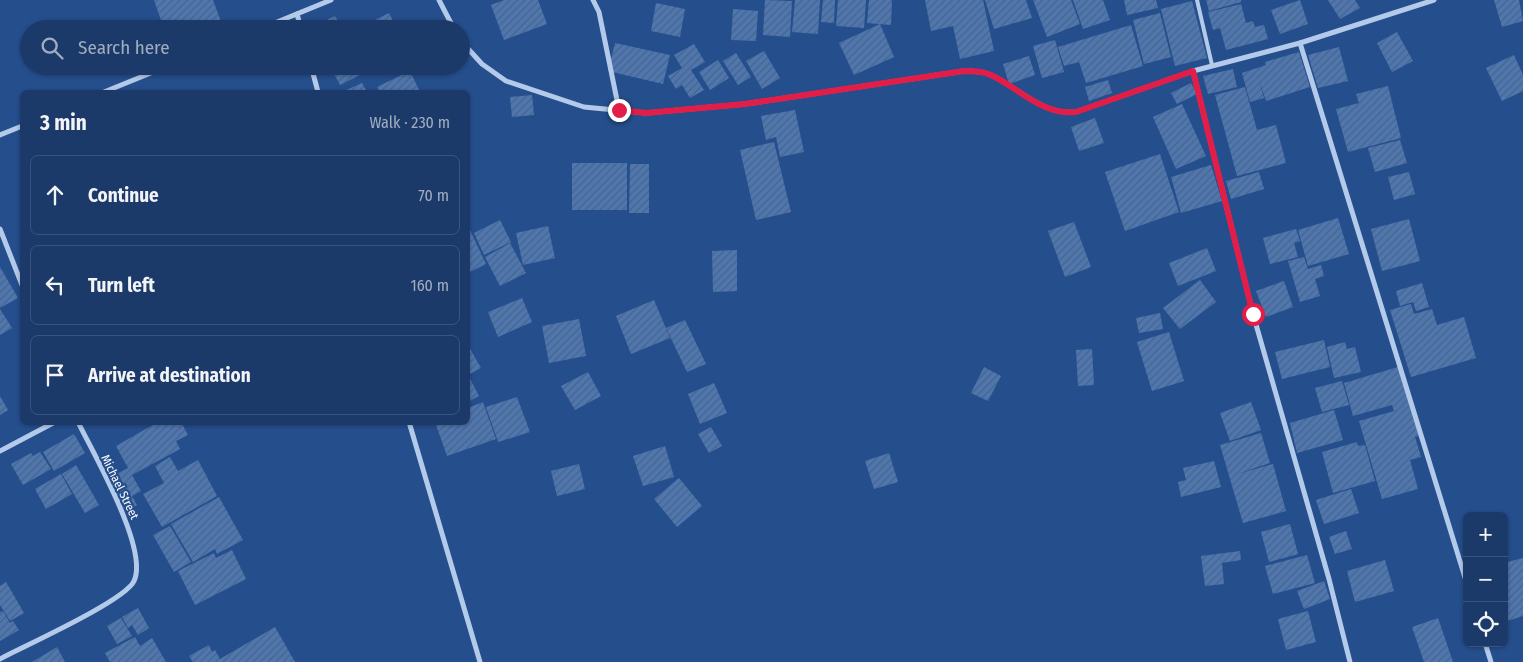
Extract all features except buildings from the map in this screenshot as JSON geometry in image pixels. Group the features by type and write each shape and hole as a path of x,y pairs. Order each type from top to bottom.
{"street":[{"path":"282,20 331,0"},
{"path":"439,0 449,20"},
{"path":"593,0 599,12 619,110"},
{"path":"470,51 482,64 506,81 584,107 646,113 745,104 964,71 990,74 1041,105 1063,114 1076,112 1212,65 1300,43 1434,0"},
{"path":"296,14 298,20"},
{"path":"1300,43 1463,571"},
{"path":"1193,71 1253,314 1329,579 1350,662"},
{"path":"109,90 146,75"},
{"path":"313,75 317,90"},
{"path":"0,135 20,127"},
{"path":"0,229 20,280"},
{"path":"0,451 49,425"},
{"name":"Michael Street","path":"0,659 116,598 134,582 137,562 131,533 79,425"},
{"path":"410,425 480,662"},
{"path":"1486,647 1491,662"}],"lane":[{"path":"1197,0 1212,65"}],"route":[{"path":"619,110 646,113 745,104 964,71 978,71 990,74 1041,105 1063,114 1076,112 1193,71 1253,314"}]}
